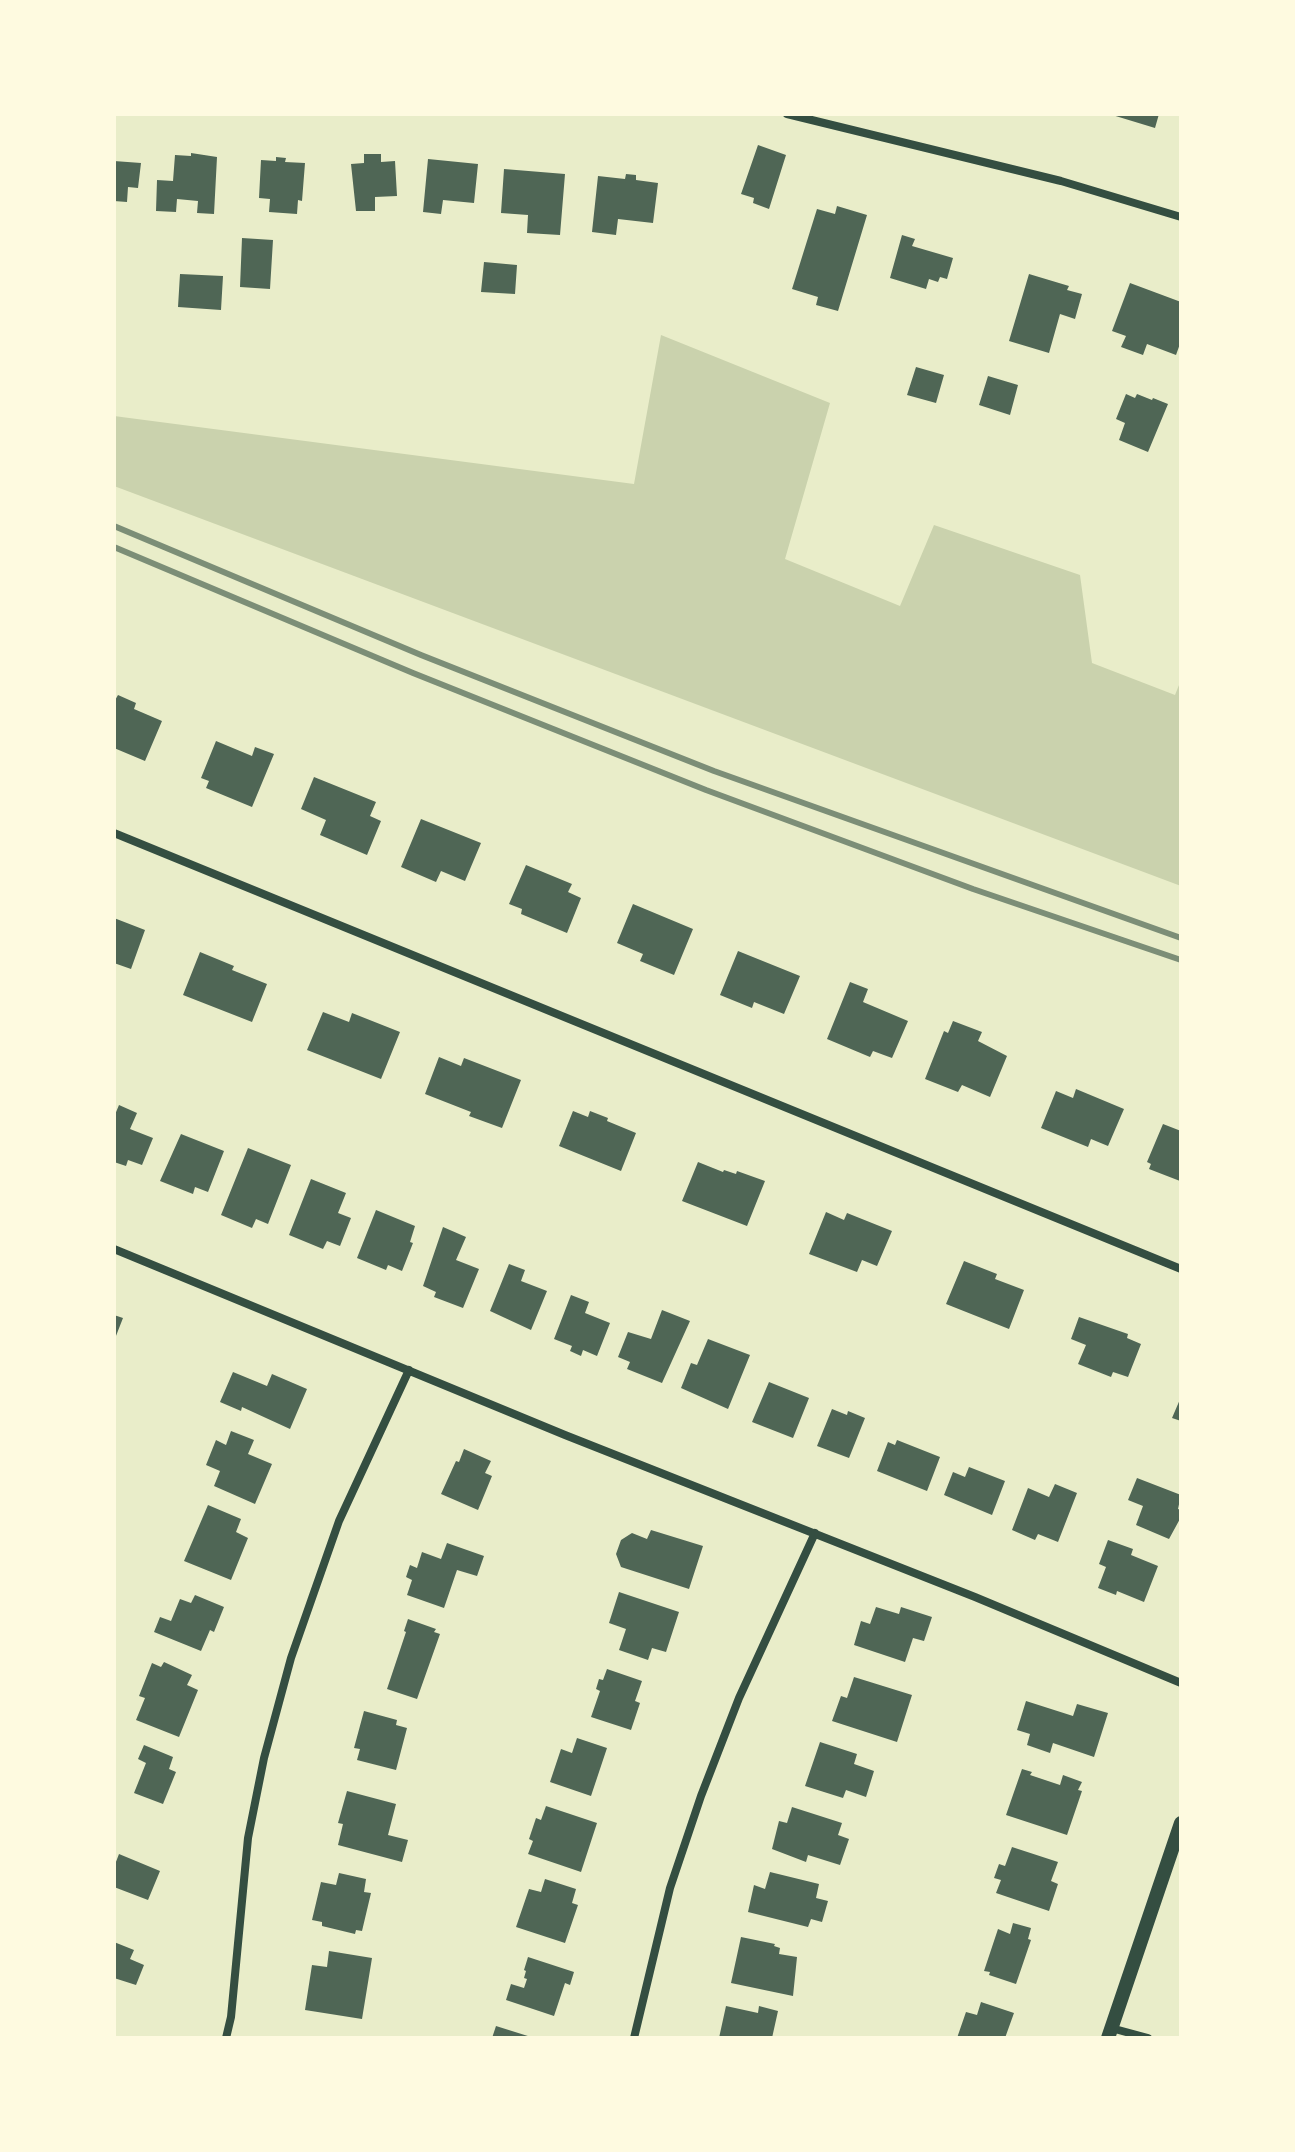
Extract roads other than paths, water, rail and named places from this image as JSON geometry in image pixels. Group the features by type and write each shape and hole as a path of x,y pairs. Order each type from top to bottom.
{"street":[{"path":"787,114 1061,181 1181,217"},
{"path":"114,833 1181,1269"},
{"path":"114,1249 1181,1683"},
{"path":"226,2038 231,2017 248,1838 264,1758 291,1658 339,1521 409,1370"},
{"path":"634,2038 670,1888 701,1796 739,1698 815,1533"},
{"path":"1148,2038 1110,2033 1181,1823"}],"railway":[{"path":"114,526 421,655 714,771 1181,938"},
{"path":"114,547 413,673 706,790 973,889 1181,960"}]}
